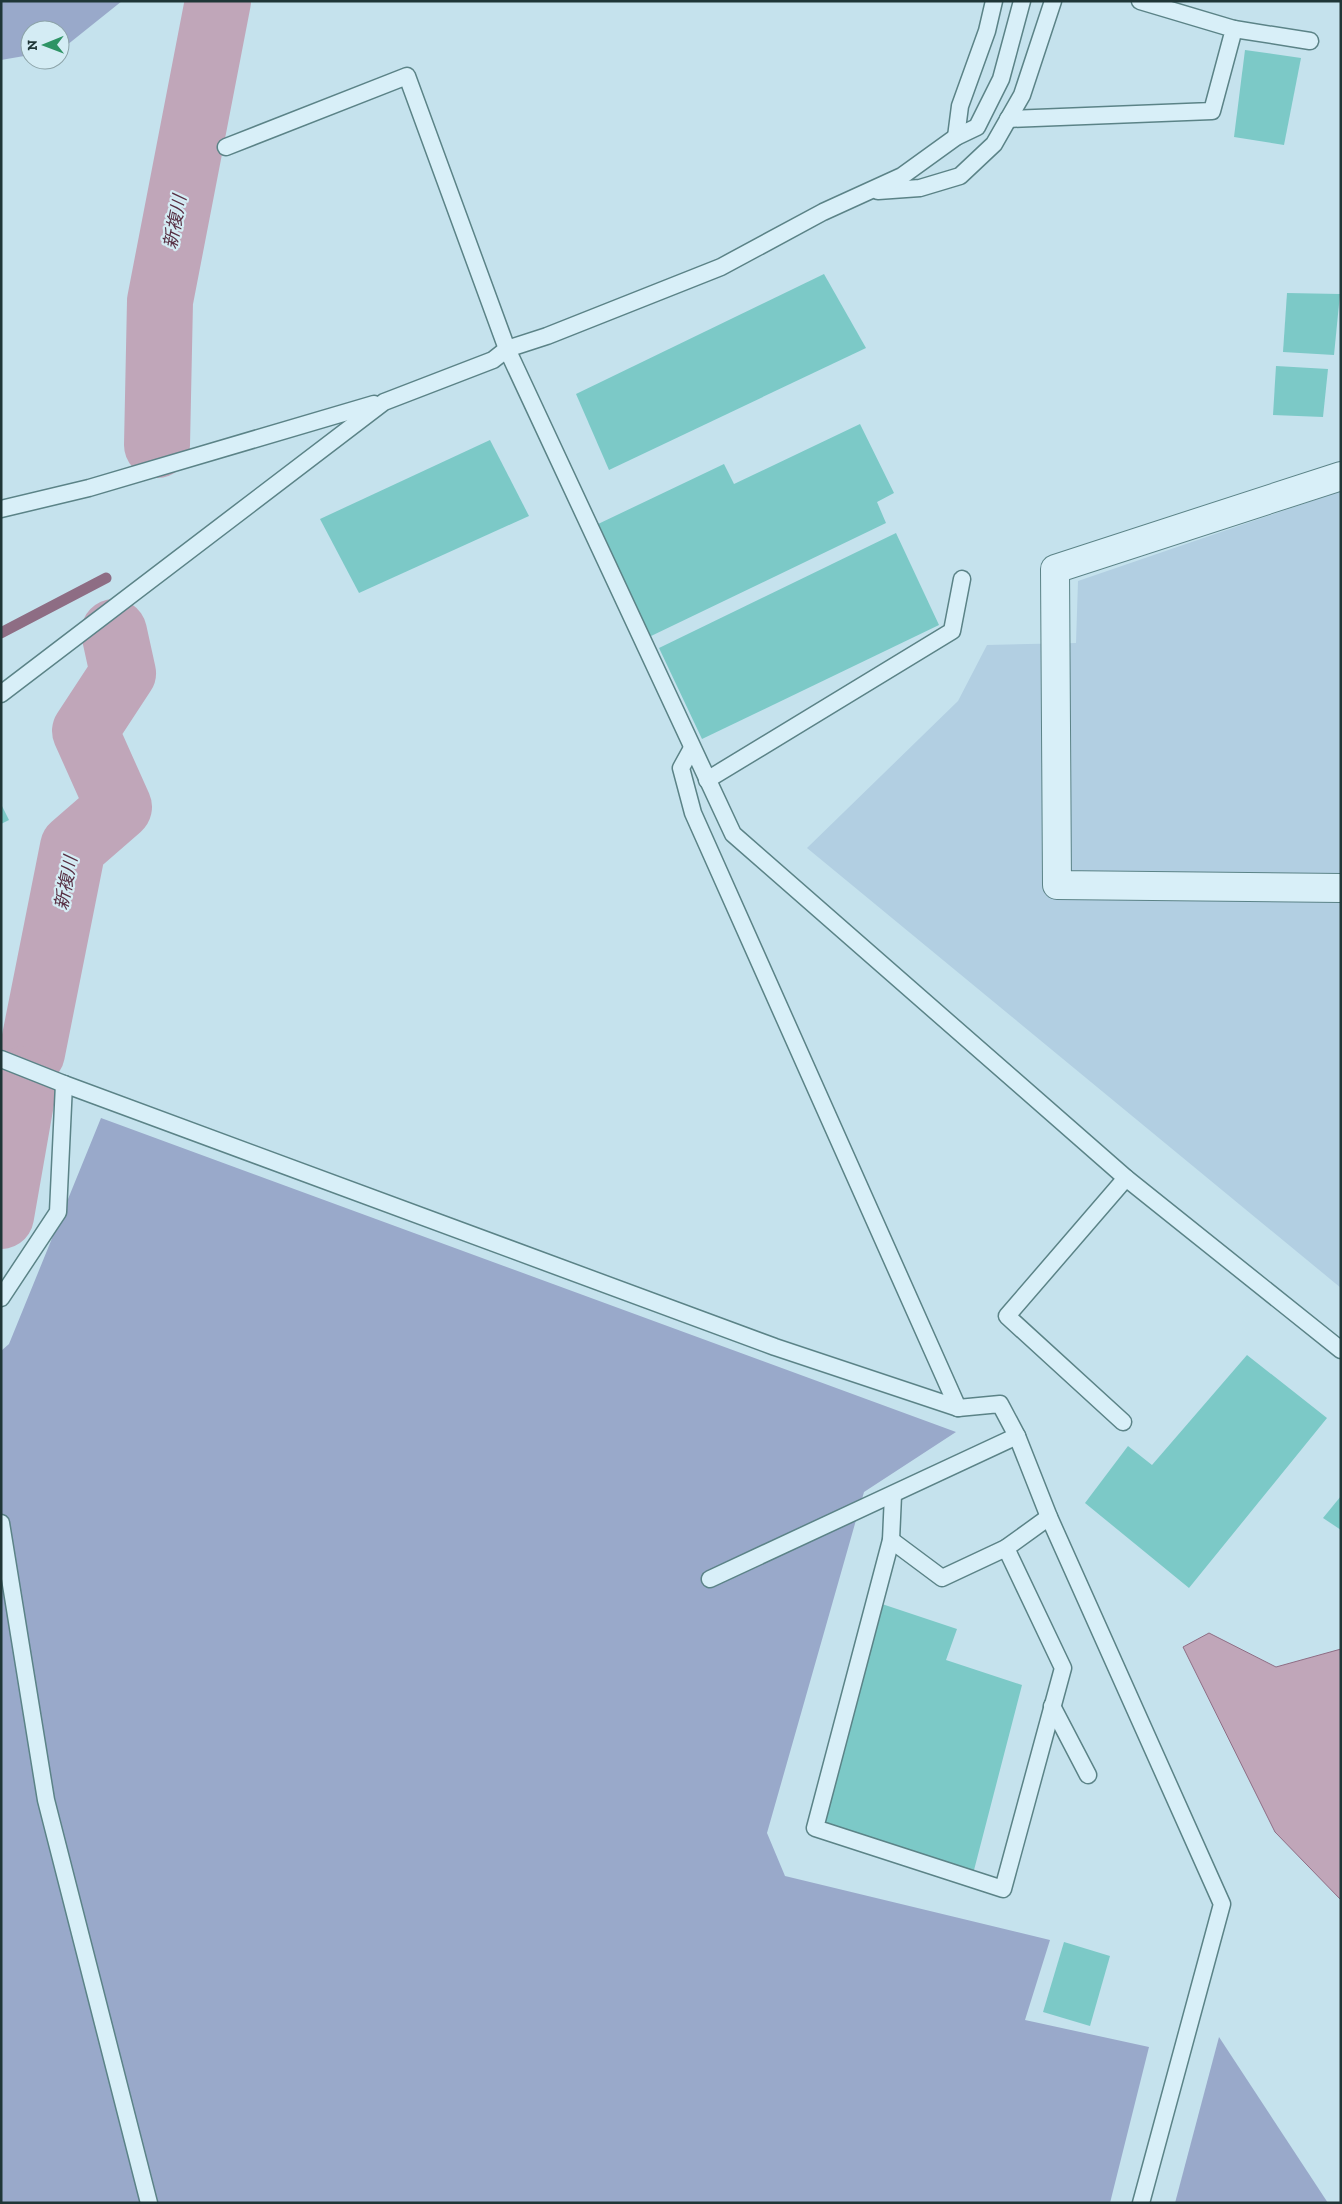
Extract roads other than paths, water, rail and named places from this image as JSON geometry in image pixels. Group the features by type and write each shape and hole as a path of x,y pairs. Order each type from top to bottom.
{"street":[{"path":"1341,476 1055,569 1057,885 1341,888"}],"lane":[{"path":"956,137 960,106 987,31 994,1"},
{"path":"1,509 90,488 384,402 493,360 507,349 547,336 721,267 824,212 902,176 956,137 977,127 1001,79 1022,1"},
{"path":"865,193 920,188 960,176 994,144 1022,95 1053,1"},
{"path":"1140,1 1234,29 1310,41"},
{"path":"1008,120 1212,111 1234,29"},
{"path":"226,147 407,76 507,349 733,834 1126,1178 1341,1350"},
{"path":"1,694 384,402"},
{"path":"707,780 952,630 962,578"},
{"path":"692,748 681,768 693,813 958,1408"},
{"path":"1,1058 64,1084 775,1347 958,1408 1000,1404 1017,1436 1049,1517 1222,1904 1141,2203"},
{"path":"1,1298 58,1212 64,1084"},
{"path":"1122,1422 1007,1316 1126,1178"},
{"path":"710,1579 1017,1436"},
{"path":"893,1495 891,1540 815,1828 1003,1888 1063,1668 1006,1548"},
{"path":"891,1540 942,1578 1006,1548 1049,1517"},
{"path":"1,1523 46,1800 150,2203"},
{"path":"1052,1706 1088,1775"}],"waterway":[{"name":"新複川","path":"157,445 160,301 218,1"},
{"path":"1,633 106,578"},
{"name":"新複川","path":"32,1053 73,847 119,807 85,731 123,673 114,632"},
{"name":"新複川","path":"1,1216 25,1079"}]}
